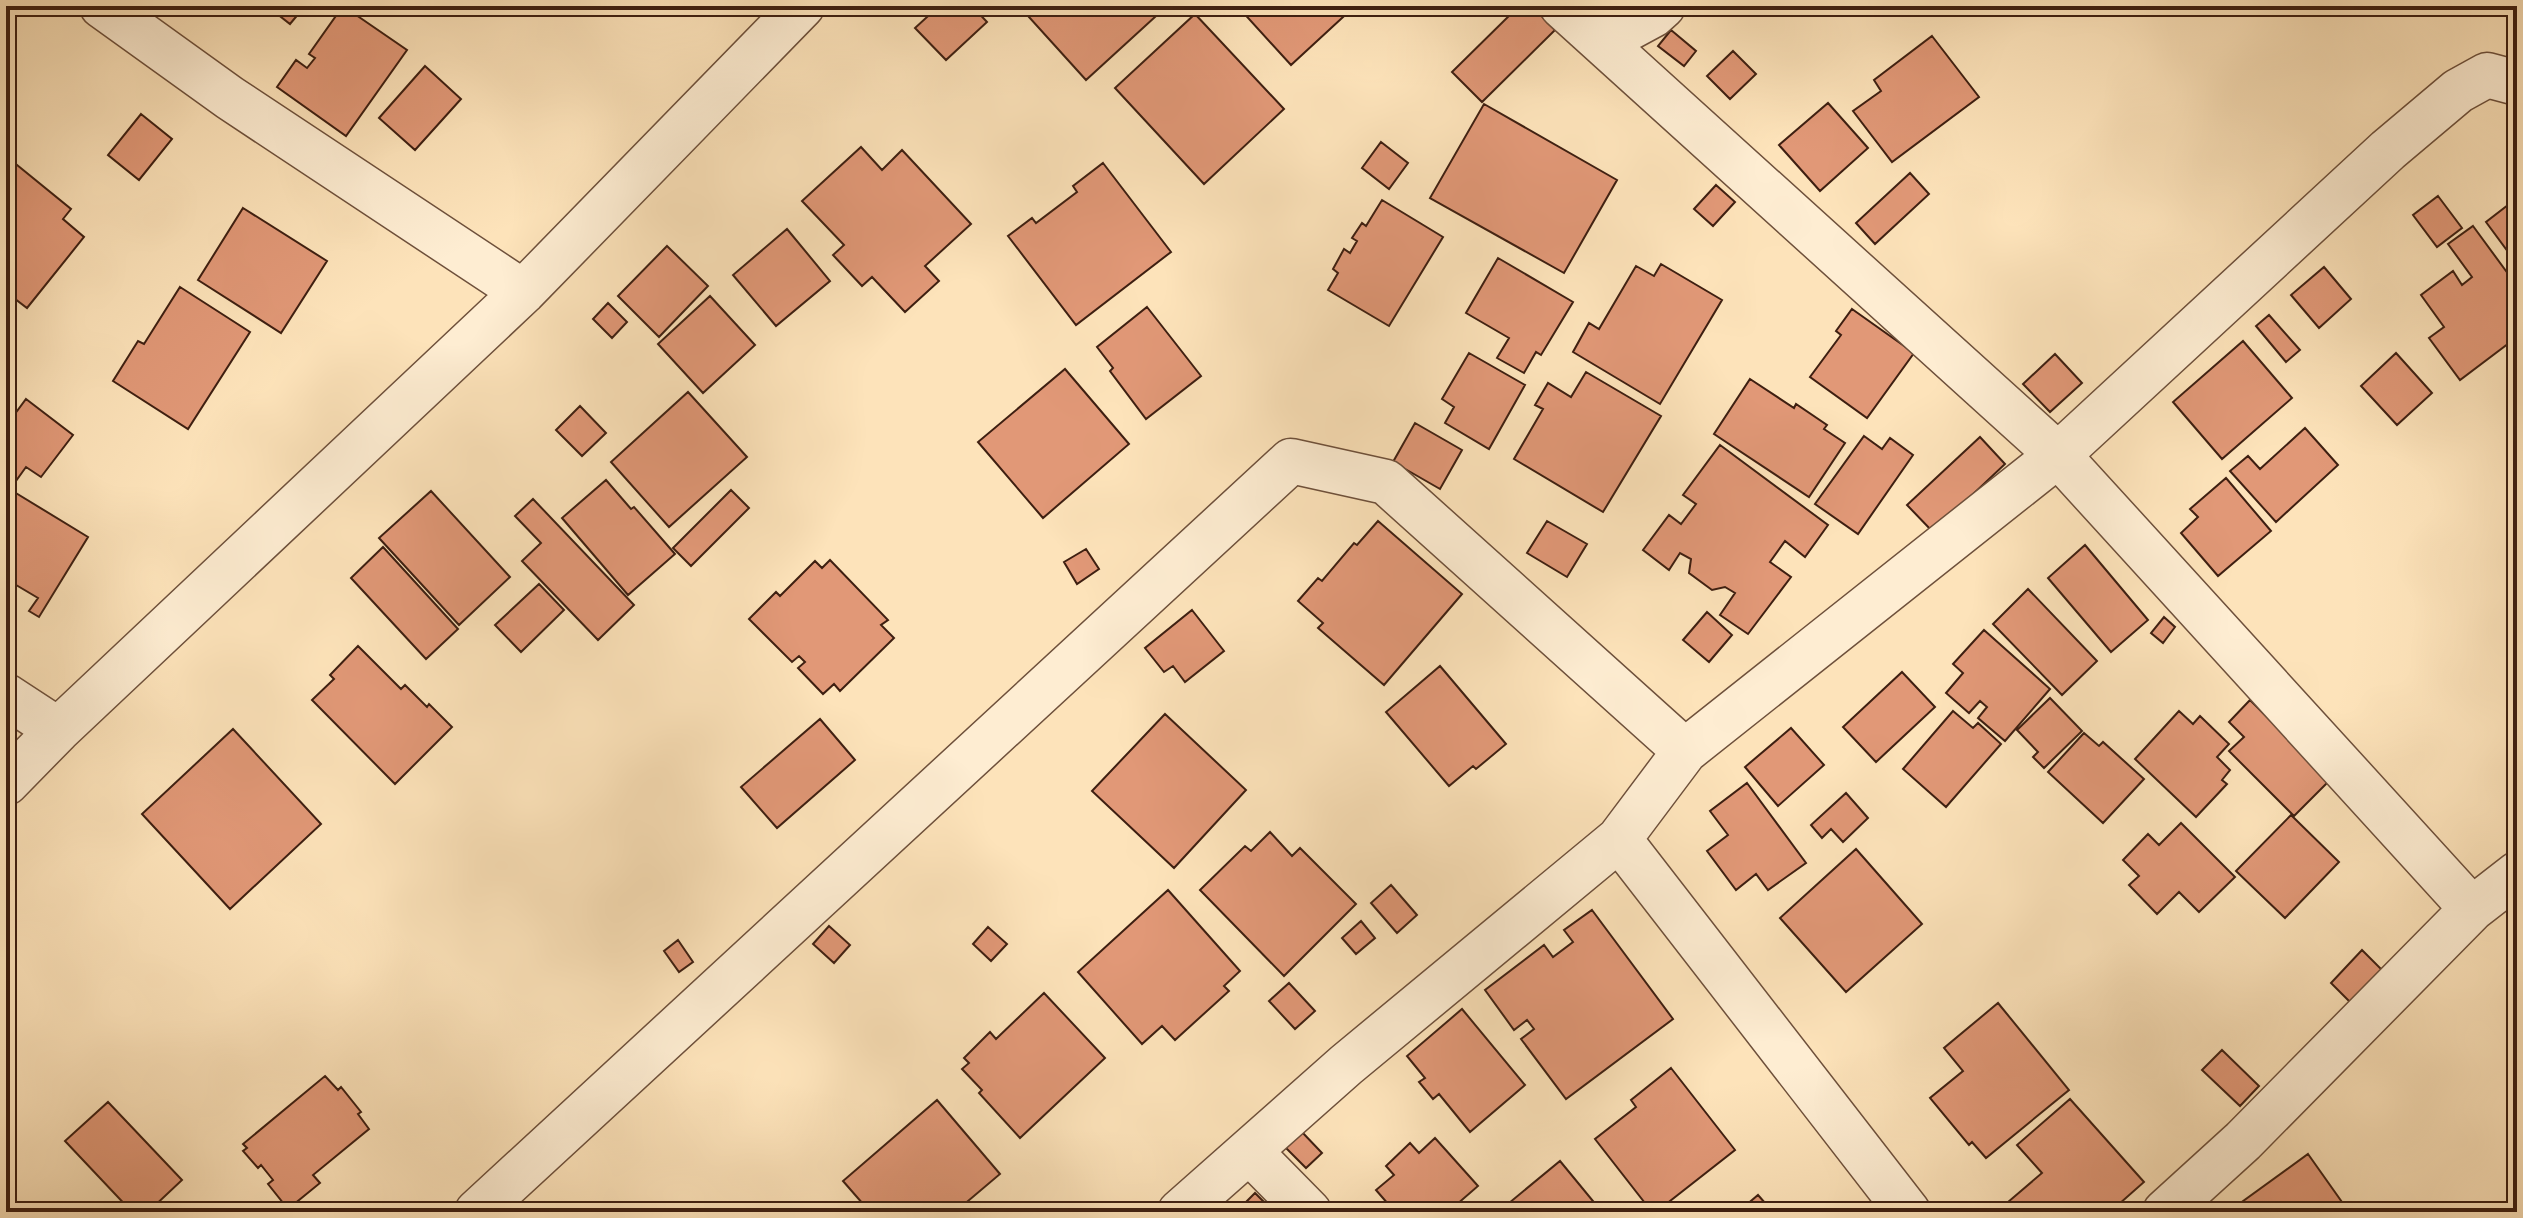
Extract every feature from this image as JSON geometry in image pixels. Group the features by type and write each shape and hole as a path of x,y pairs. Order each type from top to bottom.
{"street":[{"path":"102,6 230,98 523,292"},
{"path":"6,783 58,730 523,292 802,6"},
{"path":"1562,6 2058,455 2472,909"},
{"path":"1603,42 1653,15 1663,6"},
{"path":"1180,1212 1346,1065 1619,839 1685,751 2058,455 2388,150 2458,91 2487,75 2517,83"},
{"path":"477,1212 1291,461 1386,482 1685,751"},
{"path":"6,696 58,730"},
{"path":"1619,839 1908,1212"},
{"path":"2165,1212 2243,1141 2472,909 2517,874"},
{"path":"1249,1151 1309,1212"}],"building":[{"path":"267,6 305,6 290,24"},
{"path":"343,6 407,50 346,136 277,87 296,60 307,68 315,58 309,54"},
{"path":"939,6 972,6 987,22 946,60 915,28"},
{"path":"1019,6 1167,6 1086,80"},
{"path":"1355,6 1291,65 1239,8"},
{"path":"1519,6 1532,6 1555,30 1482,102 1452,72"},
{"path":"1195,14 1284,109 1204,184 1115,88"},
{"path":"1671,30 1696,51 1684,66 1658,46"},
{"path":"1932,36 1979,97 1892,162 1853,111 1881,91 1874,80"},
{"path":"1733,51 1756,74 1730,99 1707,76"},
{"path":"425,66 461,99 415,150 379,118"},
{"path":"1828,103 1868,148 1820,191 1779,145"},
{"path":"1484,104 1617,180 1564,273 1430,198"},
{"path":"141,114 172,139 139,180 108,155"},
{"path":"1381,142 1408,163 1389,189 1362,168"},
{"path":"861,147 882,170 902,150 971,224 925,266 939,281 905,312 872,277 862,286 833,255 844,245 802,201"},
{"path":"6,156 71,209 63,219 84,237 27,308 6,292"},
{"path":"1103,163 1171,252 1076,325 1008,236 1032,218 1036,223 1077,192 1073,186"},
{"path":"1910,173 1929,194 1875,244 1856,223"},
{"path":"1716,185 1735,202 1713,226 1694,209"},
{"path":"2438,196 2462,228 2437,247 2413,215"},
{"path":"2517,198 2517,264 2486,222"},
{"path":"1382,200 1443,237 1389,326 1328,290 1338,273 1333,269 1344,249 1350,253 1357,241 1352,238 1362,223 1366,226"},
{"path":"243,208 327,261 281,333 198,280"},
{"path":"2473,226 2517,286 2517,337 2460,380 2429,338 2444,327 2421,295 2453,271 2462,285 2472,277 2448,244"},
{"path":"787,229 830,281 776,326 733,275"},
{"path":"667,246 708,286 659,337 618,296"},
{"path":"1498,258 1573,302 1541,355 1536,352 1524,373 1497,358 1509,338 1466,313"},
{"path":"1661,264 1722,300 1660,404 1573,352 1589,323 1599,329 1636,266 1654,276"},
{"path":"2324,267 2351,299 2319,328 2291,295"},
{"path":"180,287 250,332 188,429 113,381 138,341 144,344"},
{"path":"710,296 755,345 703,393 658,344"},
{"path":"608,303 627,322 612,338 593,319"},
{"path":"1147,307 1201,376 1146,419 1110,371 1113,368 1097,347"},
{"path":"1852,309 1914,353 1867,418 1810,377 1841,335 1836,331"},
{"path":"2269,315 2300,350 2286,362 2256,326"},
{"path":"2243,341 2292,398 2222,459 2173,402"},
{"path":"1469,353 1525,385 1489,449 1445,423 1454,407 1442,399"},
{"path":"2396,353 2432,393 2397,425 2361,386"},
{"path":"2055,354 2082,383 2050,412 2023,384"},
{"path":"1065,369 1129,444 1043,518 978,442"},
{"path":"1586,372 1661,416 1603,512 1514,459 1543,409 1535,405 1548,383 1571,397"},
{"path":"1750,379 1794,408 1796,404 1827,425 1824,429 1845,443 1809,497 1714,434"},
{"path":"688,392 747,457 669,527 611,462"},
{"path":"26,399 73,435 41,477 26,467 13,485 6,480 6,426"},
{"path":"580,406 606,433 582,456 556,430"},
{"path":"1415,423 1462,450 1440,489 1393,462"},
{"path":"2305,428 2338,465 2276,522 2230,471 2248,456 2260,469"},
{"path":"1864,436 1882,449 1890,438 1913,455 1858,534 1815,504"},
{"path":"1980,437 2005,464 1933,532 1907,505"},
{"path":"1720,445 1828,525 1805,557 1785,541 1770,562 1791,577 1748,634 1720,615 1735,593 1725,587 1712,590 1689,573 1691,559 1680,553 1669,570 1643,550 1669,515 1681,524 1696,504 1683,495"},
{"path":"2226,478 2271,531 2218,576 2181,533 2198,517 2190,509"},
{"path":"606,480 675,554 628,595 562,518"},
{"path":"6,487 88,537 39,617 29,611 38,598 6,579"},
{"path":"731,490 749,508 691,566 673,548"},
{"path":"431,491 510,577 459,625 379,538"},
{"path":"533,499 634,605 598,640 522,561 541,543 515,516"},
{"path":"1378,521 1462,594 1384,685 1318,628 1323,623 1298,601 1318,578 1322,581 1354,543 1357,545"},
{"path":"1547,521 1587,544 1567,577 1527,553"},
{"path":"2085,545 2148,620 2111,652 2048,578"},
{"path":"383,547 458,629 426,659 351,578"},
{"path":"1086,549 1099,569 1077,584 1064,562"},
{"path":"830,560 888,620 881,625 894,638 840,691 834,684 823,694 798,668 805,662 799,656 792,662 749,619 776,592 780,596 815,561 822,568"},
{"path":"539,584 564,610 521,652 495,625"},
{"path":"2028,589 2097,661 2062,695 1993,624"},
{"path":"1192,610 1224,651 1185,682 1173,666 1164,672 1145,648"},
{"path":"1707,612 1732,635 1709,662 1683,640"},
{"path":"2164,617 2175,627 2163,643 2151,633"},
{"path":"1984,630 2050,689 2005,741 1978,718 1987,707 1980,701 1969,713 1946,693 1963,673 1953,664"},
{"path":"358,646 401,689 405,685 452,727 395,784 312,700 334,679 330,675"},
{"path":"1440,666 1506,744 1449,786 1386,712"},
{"path":"1902,672 1935,707 1876,762 1843,727"},
{"path":"2050,698 2082,731 2044,768 2033,757 2038,752 2017,730"},
{"path":"2250,700 2330,780 2294,816 2229,751 2244,737 2229,722"},
{"path":"1953,711 1973,728 1978,723 2001,744 1946,807 1903,769"},
{"path":"2179,711 2193,724 2200,716 2229,744 2217,757 2230,770 2222,780 2227,784 2196,817 2135,759"},
{"path":"1165,714 1246,790 1174,868 1092,791"},
{"path":"820,719 855,760 777,828 741,787"},
{"path":"1791,728 1824,765 1778,806 1745,767"},
{"path":"233,729 321,824 230,909 142,814"},
{"path":"2084,733 2099,746 2103,742 2144,779 2103,823 2048,772"},
{"path":"1747,783 1806,863 1768,890 1756,874 1736,890 1707,851 1728,835 1710,811"},
{"path":"1846,793 1868,818 1843,842 1831,829 1822,838 1811,825"},
{"path":"2291,815 2339,862 2285,918 2236,871"},
{"path":"2181,823 2235,877 2199,912 2179,892 2157,914 2129,885 2139,876 2123,860 2148,834 2159,845"},
{"path":"1270,832 1292,856 1300,848 1356,904 1284,976 1200,890 1245,846 1251,851"},
{"path":"1856,849 1922,924 1846,992 1780,918"},
{"path":"1391,885 1417,915 1397,933 1371,903"},
{"path":"1168,890 1240,971 1224,986 1229,991 1175,1040 1162,1026 1142,1044 1078,972"},
{"path":"1592,910 1673,1019 1566,1099 1521,1039 1534,1029 1527,1020 1514,1030 1485,990 1544,945 1553,957 1573,942 1564,930"},
{"path":"1361,921 1375,938 1356,954 1342,938"},
{"path":"829,926 850,945 834,963 813,944"},
{"path":"988,927 1007,944 991,961 973,944"},
{"path":"678,940 693,962 679,972 664,951"},
{"path":"2362,950 2384,972 2353,1005 2331,983"},
{"path":"1289,983 1315,1011 1295,1029 1269,1001"},
{"path":"1044,993 1105,1058 1020,1138 979,1093 982,1090 962,1069 969,1063 964,1058 990,1032 996,1039"},
{"path":"1998,1003 2069,1090 1986,1158 1972,1142 1969,1145 1930,1098 1963,1071 1944,1048"},
{"path":"1462,1009 1525,1085 1470,1132 1439,1094 1433,1099 1419,1082 1425,1078 1407,1056"},
{"path":"2222,1050 2259,1086 2240,1106 2202,1070"},
{"path":"1671,1068 1735,1150 1652,1212 1595,1139 1636,1107 1631,1100"},
{"path":"325,1076 338,1090 341,1087 361,1112 358,1114 369,1129 313,1175 320,1183 288,1209 268,1184 273,1180 261,1165 258,1168 243,1151 247,1148 243,1144"},
{"path":"2070,1099 2144,1182 2110,1212 2017,1212 2008,1202 2042,1173 2017,1145"},
{"path":"937,1100 1000,1174 955,1212 870,1212 843,1181"},
{"path":"108,1102 182,1180 148,1212 132,1212 65,1141"},
{"path":"1301,1131 1322,1153 1306,1168 1285,1147"},
{"path":"1435,1138 1478,1186 1448,1212 1395,1212 1376,1190 1394,1175 1386,1166 1410,1143 1419,1153"},
{"path":"2308,1154 2349,1212 2228,1212"},
{"path":"1560,1161 1602,1212 1517,1212 1509,1203"},
{"path":"1255,1193 1274,1212 1236,1212"},
{"path":"1758,1195 1773,1212 1738,1212"}]}
